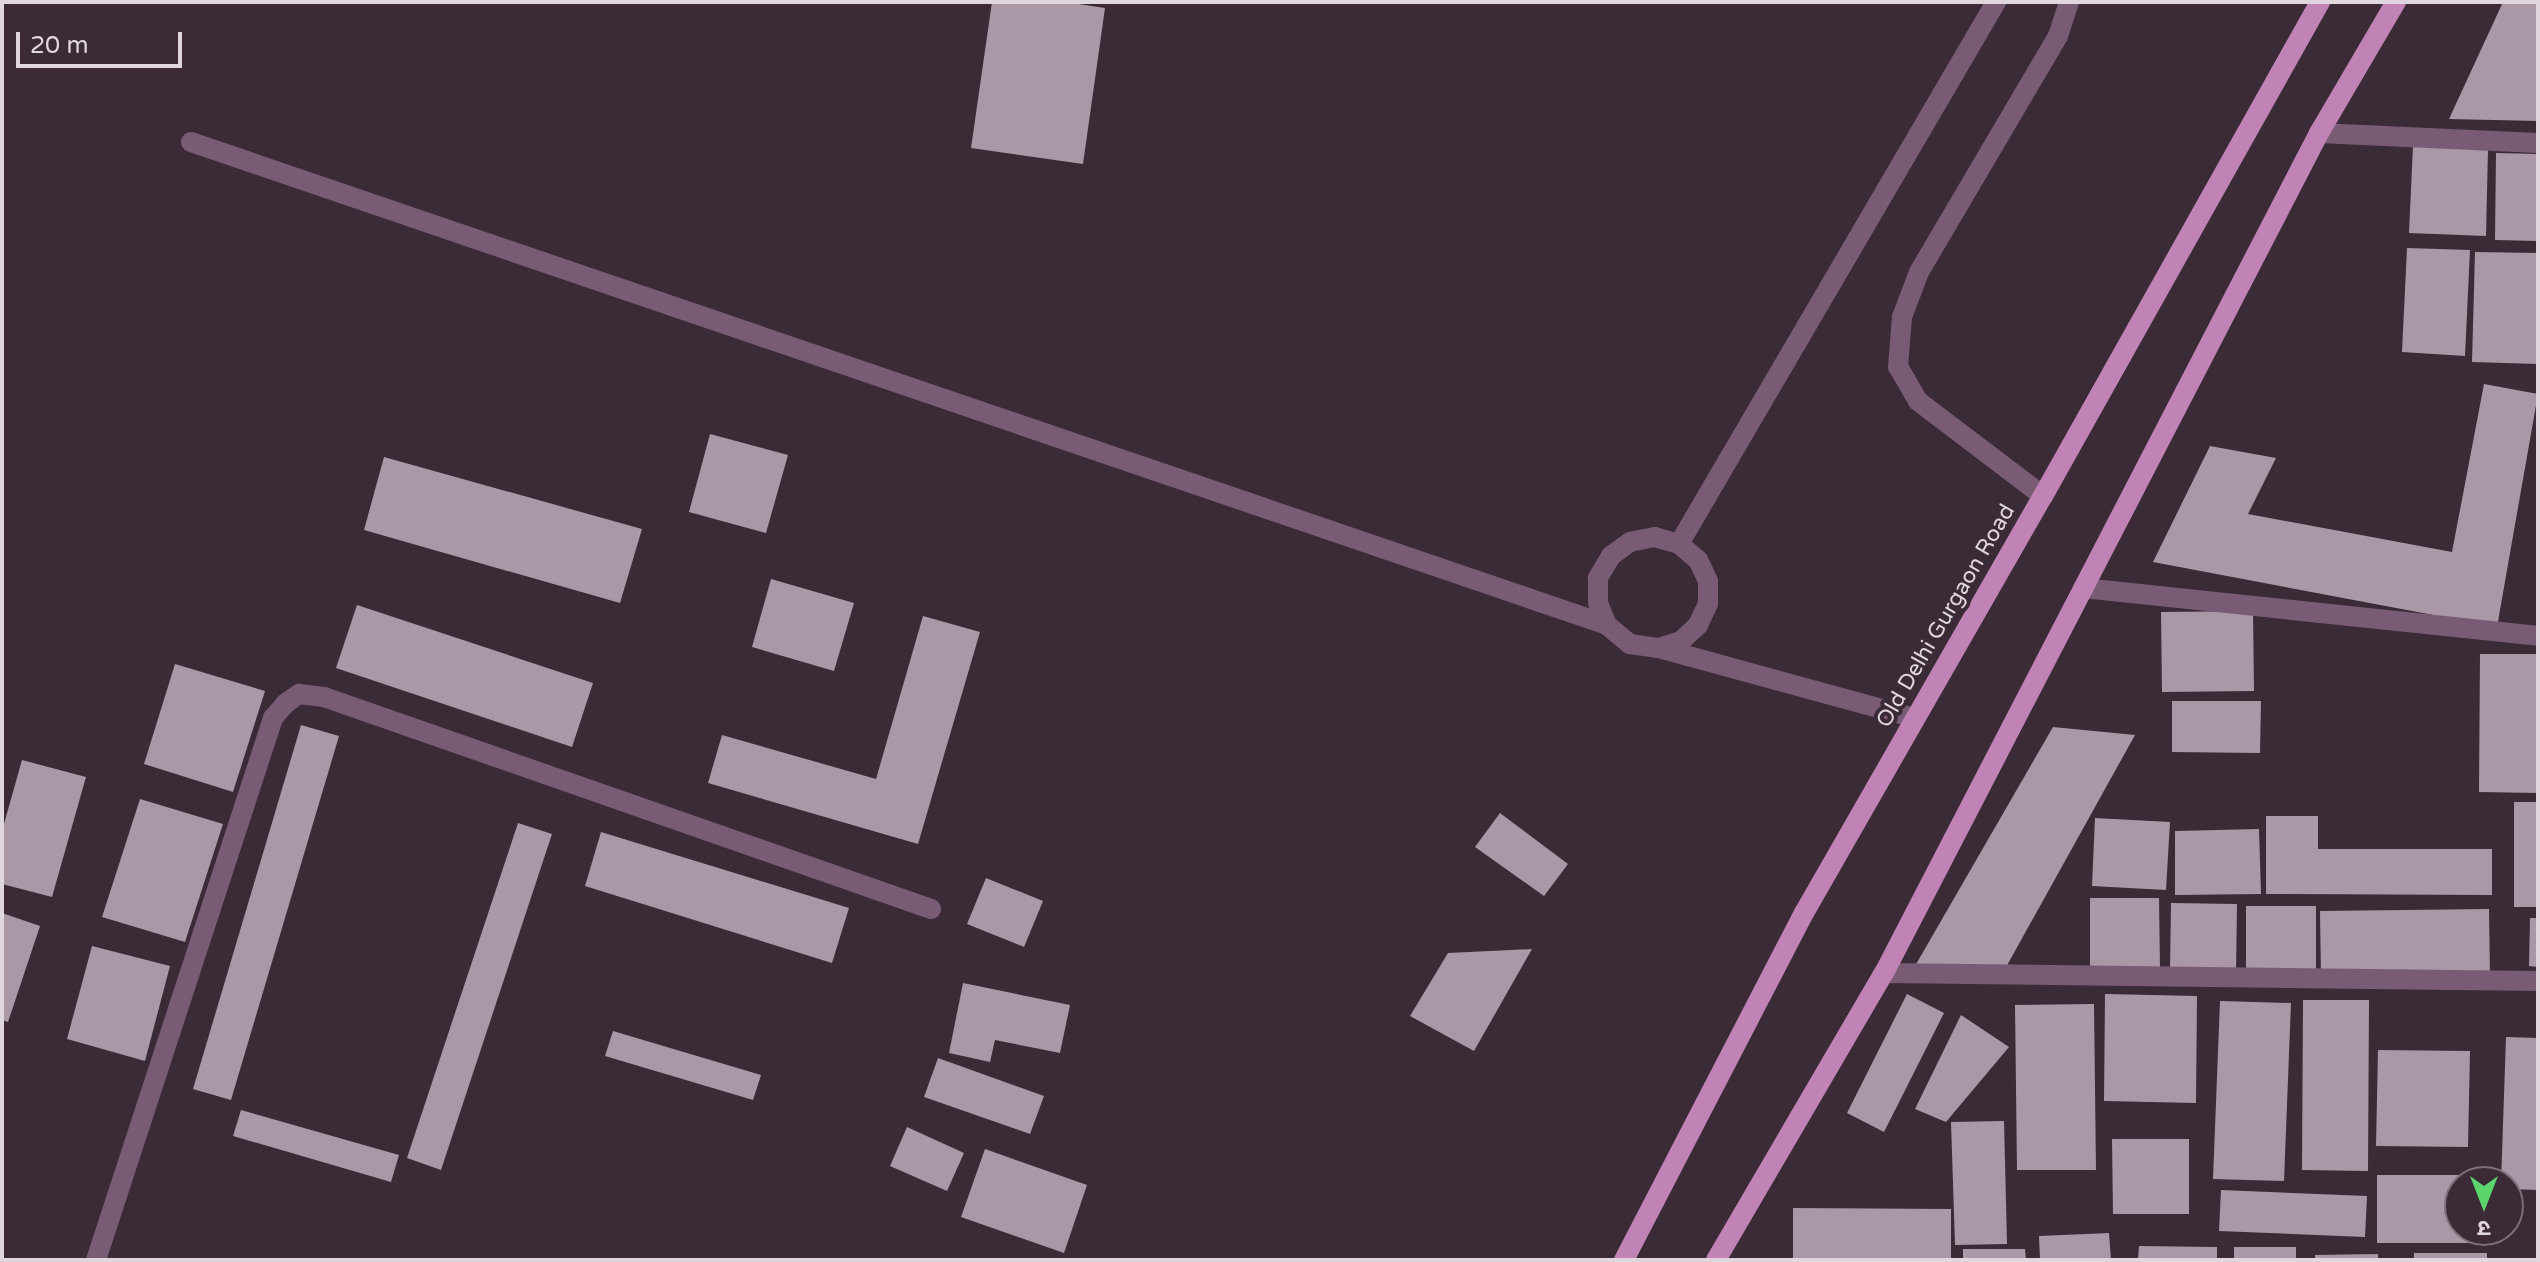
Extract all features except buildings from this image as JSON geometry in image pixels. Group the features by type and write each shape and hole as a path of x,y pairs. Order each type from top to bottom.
{"main road":[{"name":"Old Delhi Gurgaon Road","path":"1624,1260 1804,913 2043,496 2320,2"},
{"path":"1716,1260 1884,973 2319,133 2396,2"}],"street":[{"path":"1679,544 1996,2"},
{"path":"2043,496 1918,401 1898,367 1902,317 1919,272 2058,36 2069,2"},
{"path":"2319,133 2538,143"},
{"path":"191,142 1607,625 1630,644 1659,648 1915,718"},
{"path":"1607,625 1598,603 1598,578 1611,556 1630,542 1655,537 1679,544 1698,560 1708,581 1708,604 1698,625 1681,641 1659,648"},
{"path":"2083,588 2372,621 2538,636"},
{"path":"96,1260 273,718 299,694 324,697 931,909"},
{"path":"1884,973 2538,981"}]}
